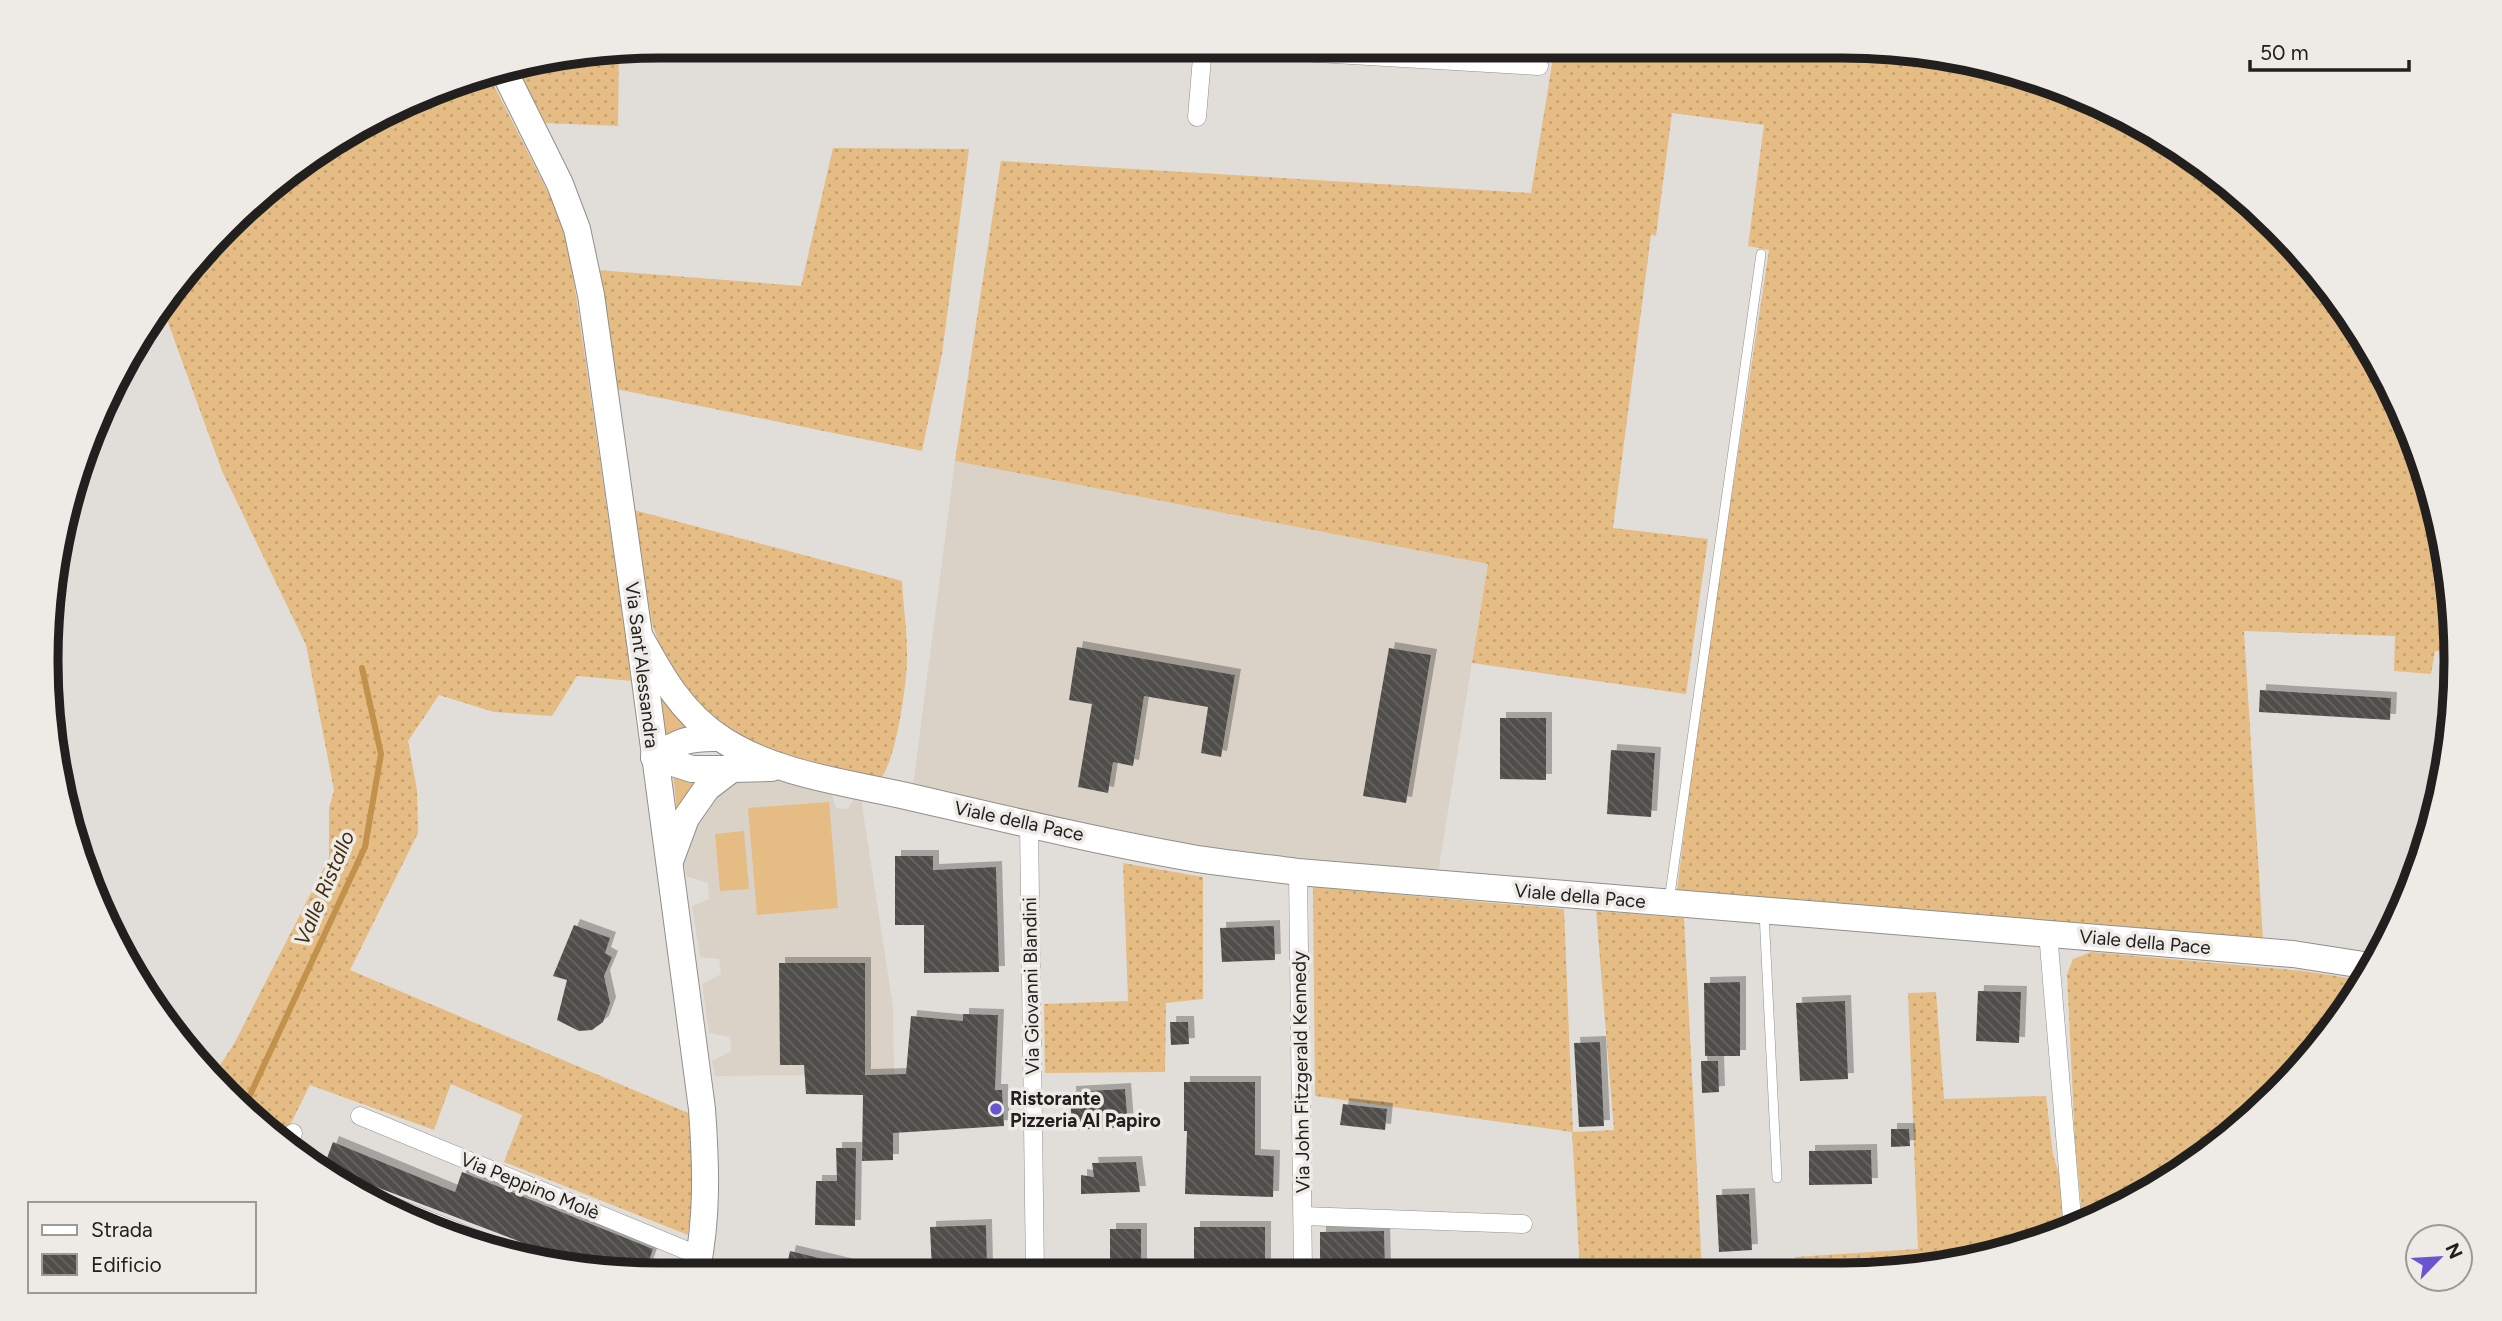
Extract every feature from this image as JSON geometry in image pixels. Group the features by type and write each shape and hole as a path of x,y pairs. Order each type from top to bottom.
{"street":[{"path":"1197,117 1200,58"},
{"path":"1414,58 1539,65"},
{"name":"Via Sant'Alessandra","path":"507,77 560,184 577,229 591,295 702,1109 707,1185 698,1263"},
{"path":"639,635 665,682 690,714 751,756 797,771"},
{"path":"654,757 694,737 720,737"},
{"path":"654,757 692,769 761,766 797,771"},
{"path":"669,864 686,818 707,788 732,769"},
{"name":"Viale della Pace","path":"797,771 1193,858 1298,872 2293,954 2361,965"},
{"name":"Via Giovanni Blandini","path":"1029,824 1035,1263"},
{"name":"Via John Fitzgerald Kennedy","path":"1298,872 1303,1263"},
{"path":"2048,933 2072,1217"},
{"name":"Via Peppino Molè","path":"360,1116 693,1263"},
{"path":"1303,1216 1523,1224"}],"lane":[{"path":"1669,903 1761,254"},
{"path":"1764,910 1777,1178"}],"shaded area":[{"path":"1553,58 1881,59 1959,69 1998,78 2072,104 2108,120 2176,159 2239,207 2268,234 2295,263 2343,326 2382,394 2398,430 2424,504 2433,543 2443,621 2444,651 2435,651 2431,674 2394,671 2395,636 2244,631 2263,939 1677,890 1701,697 1769,250 1748,246 1764,125 1672,113 1656,236 1651,235 1613,528 1708,539 1686,694 1472,663 1488,564 955,461 1001,161 1531,193"},
{"path":"619,59 618,126 545,123 520,74"},
{"path":"492,82 551,198 566,236 632,681 577,676 552,716 494,712 439,695 408,741 417,790 418,833 350,970 693,1115 696,1163 688,1235 504,1162 522,1115 451,1084 434,1130 310,1085 286,1133 217,1069 234,1044 329,858 329,808 334,790 306,645 222,471 166,317 207,263 234,234 294,182 326,159 394,120"},
{"path":"833,148 969,149 942,354 922,451 616,389 597,270 801,286"},
{"path":"955,461 1488,564 1438,873 1210,850 1166,843 913,786"},
{"path":"634,510 902,581 907,643 906,680 897,736 881,778 787,756 745,738 693,702 668,667 652,624"},
{"path":"661,691 689,731 671,738 665,732"},
{"path":"673,774 705,778 677,811"},
{"path":"773,778 831,791 836,808 848,809 855,797 861,798 893,1007 894,1074 715,1076 712,1061 731,1051 730,1037 709,1033 702,984 721,974 719,959 700,957 692,906 709,899 708,883 686,876 686,845 700,808 728,786 741,780"},
{"path":"829,802 838,908 757,915 748,808"},
{"path":"744,831 749,889 720,891 715,834"},
{"path":"1123,863 1203,877 1203,999 1166,1003 1165,1072 1045,1073 1044,1004 1128,1001"},
{"path":"1313,887 1564,909 1573,1132 1614,1130 1596,911 1684,918 1702,1263 1580,1263 1572,1132 1315,1096"},
{"path":"2091,952 2304,971 2353,979 2295,1058 2239,1114 2176,1162 2108,1201 2082,1213 2075,1142 2067,974 2073,959"},
{"path":"1936,992 1944,1099 2046,1096 2053,1155 2060,1177 2062,1221 1998,1243 1959,1252 1881,1262 1795,1263 1795,1257 1918,1249 1908,993"}],"building":[{"path":"1077,647 1235,675 1221,757 1201,753 1208,707 1144,696 1133,766 1113,762 1108,793 1078,787 1092,704 1069,700"},
{"path":"1389,648 1431,655 1406,803 1363,796"},
{"path":"2260,690 2391,698 2390,720 2259,712"},
{"path":"1500,718 1546,718 1546,780 1500,779"},
{"path":"1611,750 1655,753 1651,817 1607,814"},
{"path":"895,856 933,856 933,870 996,867 999,972 924,973 924,925 895,925"},
{"path":"574,925 610,938 605,953 612,957 604,976 610,1003 603,1022 592,1030 579,1031 557,1020 567,980 553,976"},
{"path":"1274,926 1275,960 1222,962 1220,928"},
{"path":"779,963 865,963 865,1075 906,1074 911,1016 963,1021 963,1014 998,1015 995,1090 1002,1090 1004,1126 893,1133 893,1160 862,1161 863,1095 806,1094 804,1065 780,1065"},
{"path":"1740,982 1740,1056 1705,1056 1704,983"},
{"path":"1978,991 2021,992 2019,1043 1976,1041"},
{"path":"1845,1001 1848,1079 1800,1081 1796,1003"},
{"path":"1170,1022 1188,1022 1189,1044 1171,1045"},
{"path":"1600,1042 1604,1126 1579,1127 1574,1043"},
{"path":"1701,1061 1718,1061 1719,1092 1702,1093"},
{"path":"1184,1082 1255,1082 1255,1155 1274,1156 1273,1197 1185,1194 1187,1131 1184,1131"},
{"path":"1125,1089 1128,1127 1072,1130 1070,1092"},
{"path":"1343,1104 1387,1109 1385,1130 1340,1125"},
{"path":"1891,1129 1909,1129 1910,1146 1891,1147"},
{"path":"333,1142 455,1192 462,1172 653,1249 648,1263 550,1253 352,1178 326,1162"},
{"path":"836,1148 856,1148 855,1226 815,1225 816,1181 837,1181"},
{"path":"1871,1150 1872,1184 1809,1185 1809,1151"},
{"path":"1136,1162 1140,1192 1081,1194 1081,1175 1094,1177 1092,1163"},
{"path":"1749,1194 1752,1250 1719,1252 1716,1195"},
{"path":"986,1225 987,1263 932,1263 930,1227"},
{"path":"1194,1227 1265,1227 1265,1263 1194,1263"},
{"path":"1110,1229 1141,1229 1141,1263 1110,1263"},
{"path":"1384,1231 1385,1263 1320,1263 1320,1232"},
{"path":"790,1251 840,1263 787,1263"}],"waterway":[{"name":"Valle Ristallo","path":"248,1100 365,847 381,754 362,668"}],"place":[{"name":"Ristorante Pizzeria Al Papiro","path":"996,1109"}]}
